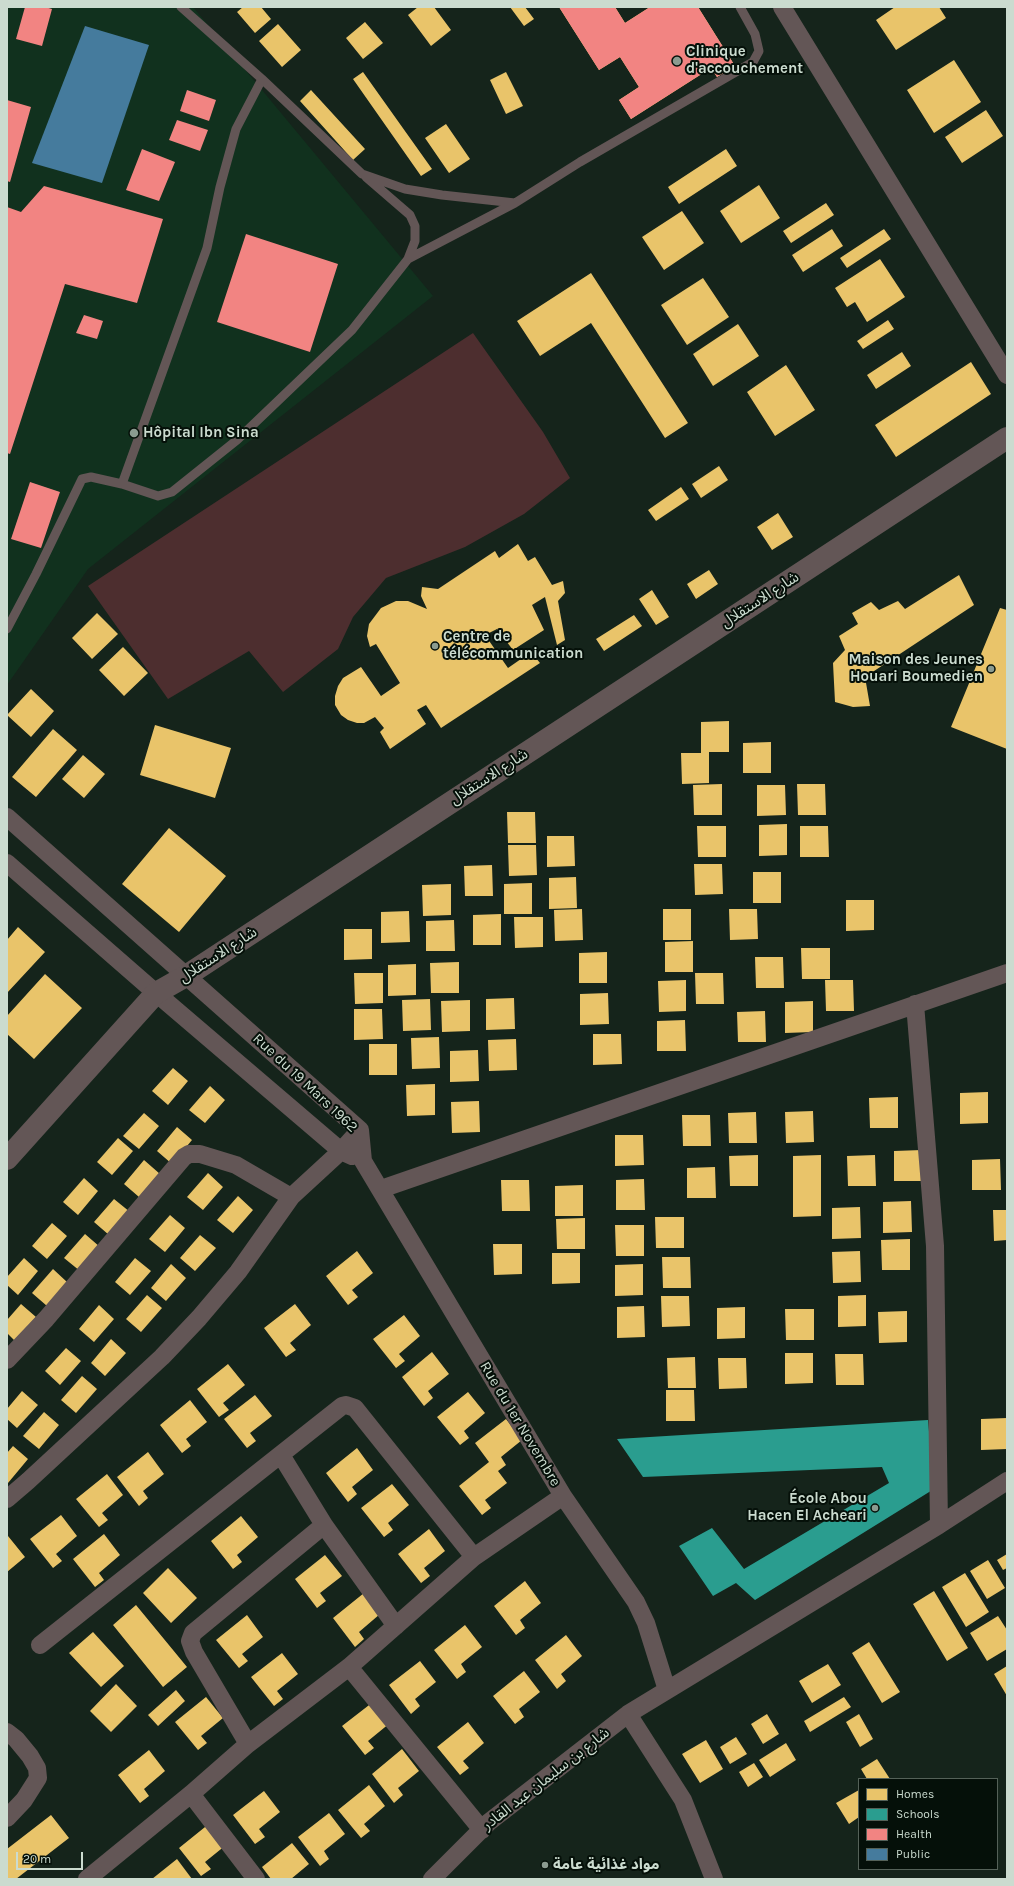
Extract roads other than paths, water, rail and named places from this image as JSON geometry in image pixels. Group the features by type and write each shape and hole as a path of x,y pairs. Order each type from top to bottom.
{"street":[{"path":"782,7 1007,375"},
{"name":"شارع الاستقلال","path":"7,1159 156,993 186,976 1007,438"},
{"name":"Rue du 19 Mars 1962","path":"7,817 360,1130 363,1161 341,1151 7,863"},
{"path":"381,1189 1007,973"},
{"path":"915,1004 935,1246 939,1525"},
{"path":"7,1499 162,1357 199,1318 238,1272 292,1197 341,1151 360,1130"},
{"path":"7,1360 46,1318 184,1156 189,1154 200,1154 236,1165 292,1197"},
{"name":"Rue du 1er Novembre","path":"363,1161 563,1496 636,1602 646,1623 667,1690"},
{"path":"40,1645 342,1406 350,1405 355,1408 474,1557"},
{"path":"282,1455 324,1525 396,1626"},
{"name":"شارع بن سليمان عبد القادر","path":"432,1879 482,1830 628,1714 939,1525 1007,1481"},
{"path":"87,1879 192,1794 248,1744 349,1667 474,1557 563,1496"},
{"path":"248,1744 194,1652 190,1641 193,1633 324,1525"},
{"path":"349,1667 482,1830"},
{"path":"628,1714 682,1800 714,1879"},
{"path":"7,1732 16,1739 30,1756 37,1768 38,1778 24,1800 7,1818"},
{"path":"192,1794 256,1879"}],"lane":[{"path":"7,629 36,574 82,479 91,477 122,484 158,496 172,492 237,440 352,330 408,260 415,241 415,226 410,215 362,174 262,79 181,7"},
{"path":"408,260 515,203 580,162 753,62 759,51 755,34 740,7"},
{"path":"122,484 207,248 220,187 236,129 262,79"},
{"path":"362,174 405,189 442,195 515,203"}],"place":[{"name":"Clinique d'accouchement","path":"677,61"},
{"name":"Hôpital Ibn Sina","path":"134,433"},
{"name":"Centre de télécommunication","path":"435,646"},
{"name":"Maison des Jeunes Houari Boumedien","path":"991,669"},
{"name":"École Abou Hacen El Acheari","path":"875,1508"},
{"name":"مواد غذائية عامة","path":"545,1865"}]}
